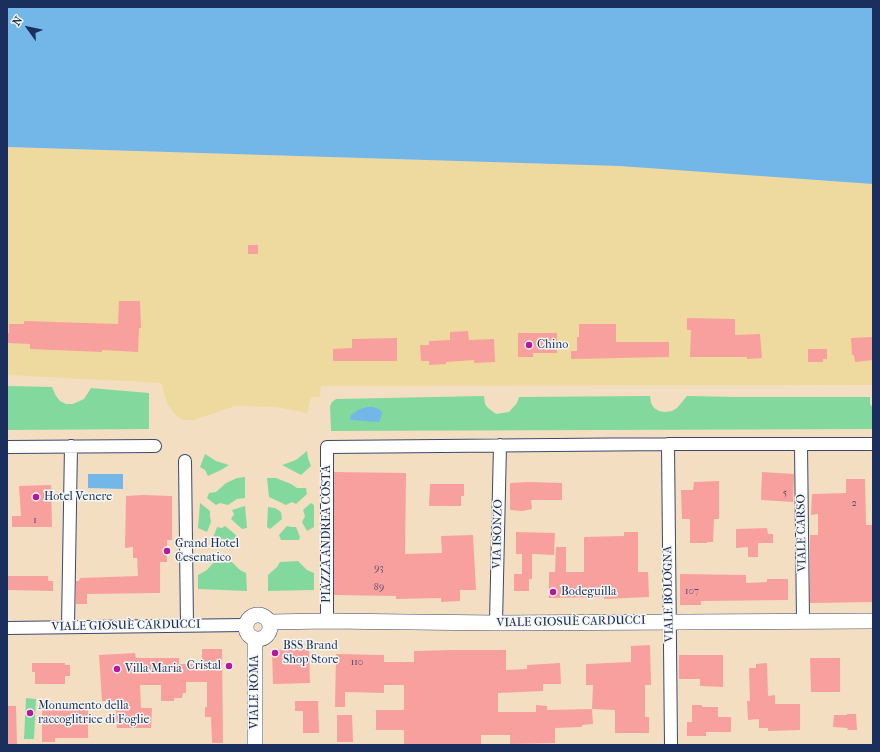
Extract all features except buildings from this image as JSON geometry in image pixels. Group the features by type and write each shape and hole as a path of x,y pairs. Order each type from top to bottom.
{"street":[{"name":"VIALE BOLOGNA","path":"668,444 671,745"},
{"path":"500,445 873,444"},
{"name":"PIAZZA ANDREA COSTA","path":"327,621 327,447 500,445"},
{"name":"VIA ISONZO","path":"496,623 500,445"},
{"name":"VIALE CARSO","path":"801,445 803,621"},
{"path":"68,626 71,446"},
{"path":"7,447 155,446"},
{"path":"185,461 187,625"},
{"path":"256,614 264,616 269,622 270,630 266,636 259,639 249,636 245,629 245,625 249,618 256,614"},
{"name":"VIALE GIOSUÈ CARDUCCI","path":"269,622 327,621 496,623 873,621"},
{"name":"VIALE GIOSUÈ CARDUCCI","path":"7,628 68,626 245,625"},
{"name":"VIALE ROMA","path":"255,639 255,745"}],"green space":[{"path":"7,386 52,387 60,401 66,404 73,404 84,399 91,388 149,393 149,429 7,430"},
{"path":"484,396 485,404 496,414 509,412 517,403 519,397 650,396 651,403 654,408 665,412 672,411 677,408 687,396 870,397 870,404 873,408 873,429 331,431 330,406 336,399"},
{"path":"307,451 311,466 301,475 282,465 296,460"},
{"path":"205,454 216,461 229,465 208,476 205,470 200,467"},
{"path":"245,477 245,498 237,499 228,505 220,503 216,505 207,498 209,493 216,492 226,483 237,478"},
{"path":"267,478 276,478 297,488 306,488 307,494 296,504 292,502 286,505 269,497"},
{"path":"200,503 210,511 211,522 207,532 198,528"},
{"path":"311,503 314,505 314,527 307,531 302,522 305,516 303,510"},
{"path":"245,506 247,528 242,529 231,519 234,514 232,510"},
{"path":"268,507 275,508 281,512 282,519 270,529 267,527"},
{"path":"225,526 236,535 234,540 213,538 217,527 222,528"},
{"path":"287,526 296,527 300,537 299,540 281,540 279,535"},
{"path":"298,561 307,570 314,573 314,590 268,591 268,575 280,562"},
{"path":"232,562 240,570 246,573 247,591 198,589 198,575 207,570 213,563"},
{"path":"26,698 36,699 34,739 24,739"}],"sand":[{"path":"7,147 619,166 873,184 873,385 321,386 320,397 311,398 307,413 276,407 235,406 194,420 184,420 176,416 167,403 161,383 7,375"}],"water":[{"path":"7,7 873,7 873,184 619,166 7,147"},
{"path":"367,407 379,409 382,412 379,422 350,420 351,415 360,409"},
{"path":"88,474 123,474 123,489 88,488"}],"place":[{"name":"Chino","path":"529,345"},
{"name":"Hotel Venere","path":"36,497"},
{"name":"Grand Hotel Cesenatico","path":"167,551"},
{"name":"Bodeguilla","path":"553,592"},
{"name":"BSS Brand Shop Store","path":"275,653"},
{"name":"Cristal","path":"229,666"},
{"name":"Villa Maria","path":"117,669"},
{"name":"Monumento della raccoglitrice di Foglie","path":"30,713"}]}
